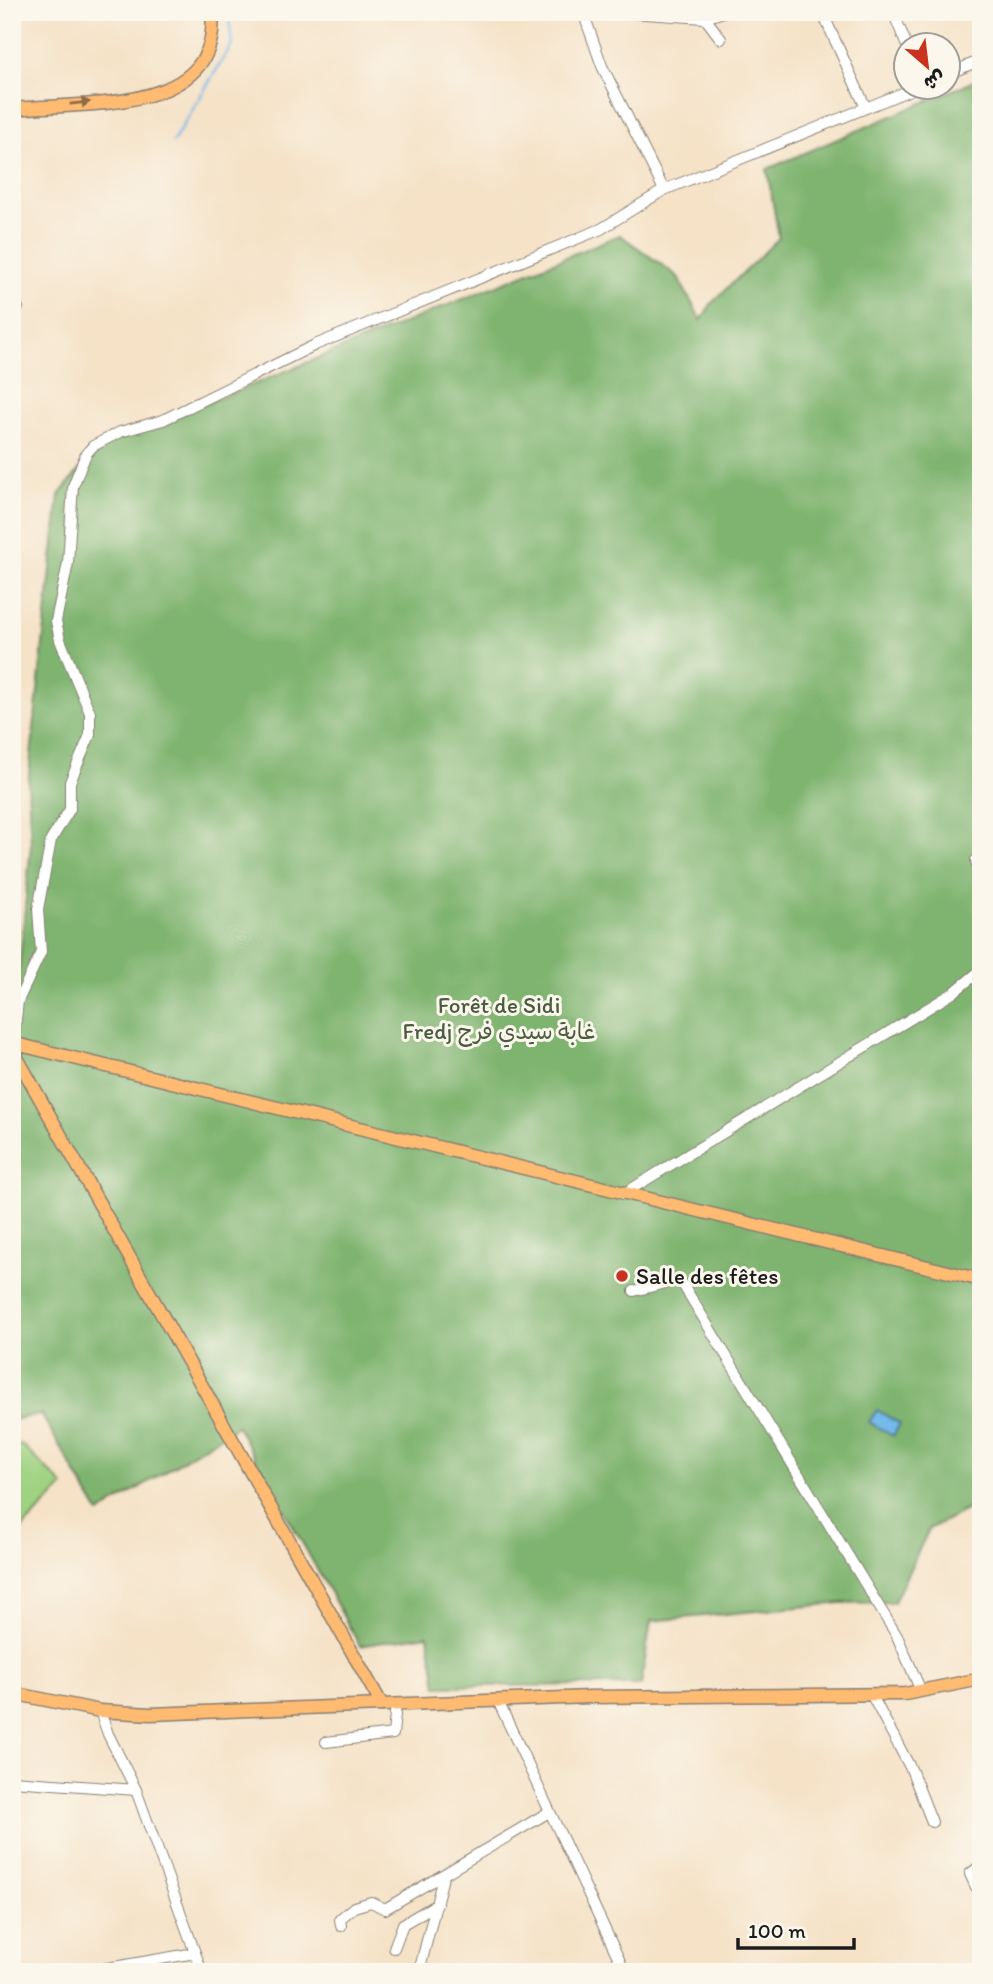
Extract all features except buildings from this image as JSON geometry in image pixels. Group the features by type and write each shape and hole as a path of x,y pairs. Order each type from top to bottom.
{"main road":[{"path":"16,107 137,97 161,93 179,85 194,74 211,46 212,12"},
{"path":"13,1043 622,1195 981,1280"},
{"path":"13,1043 382,1705"},
{"path":"12,1693 100,1711 150,1714 498,1701 871,1694 921,1691 981,1679"}],"street":[{"path":"583,12 602,66 664,190"},
{"path":"616,12 705,18 723,12"},
{"path":"822,12 866,108"},
{"path":"893,12 902,32"},
{"path":"705,18 721,39"},
{"path":"962,68 981,60"},
{"path":"13,1043 18,1001 41,952 38,903 52,836 70,809 69,785 90,736 92,724 56,621 68,563 73,486 86,454 105,438 163,421 315,345 601,229 664,190 892,97"},
{"path":"976,860 981,881"},
{"path":"622,1195 953,993 981,970"},
{"path":"634,1291 678,1280 682,1283 897,1636 921,1691"},
{"path":"871,1694 911,1769 932,1822"},
{"path":"498,1701 625,1972"},
{"path":"327,1742 393,1734 396,1704"},
{"path":"100,1711 108,1734 136,1790 202,1972"},
{"path":"12,1781 136,1790"},
{"path":"341,1926 340,1919 364,1902 385,1909 549,1812"},
{"path":"981,1865 970,1874 981,1898"},
{"path":"419,1972 443,1877"},
{"path":"394,1948 403,1924 437,1904"},
{"path":"85,1972 195,1953"}],"green space":[{"name":"Forêt de Sidi Fredj غابة سيدي فرج","path":"981,78 981,1522 975,1505 929,1529 894,1602 841,1603 651,1621 641,1685 437,1686 428,1635 360,1646 237,1426 99,1513 41,1414 12,1420 12,1043 31,845 28,784 59,495 97,448 620,235 677,276 701,320 712,303 779,238 767,169 925,102 962,102 962,86"},
{"path":"21,1444 64,1486 12,1539 12,1453"}],"water":[{"path":"877,1410 900,1424 893,1436 869,1422"}],"waterway":[{"path":"173,142 232,44 228,12"}],"place":[{"name":"Salle des fêtes","path":"622,1276"}]}
